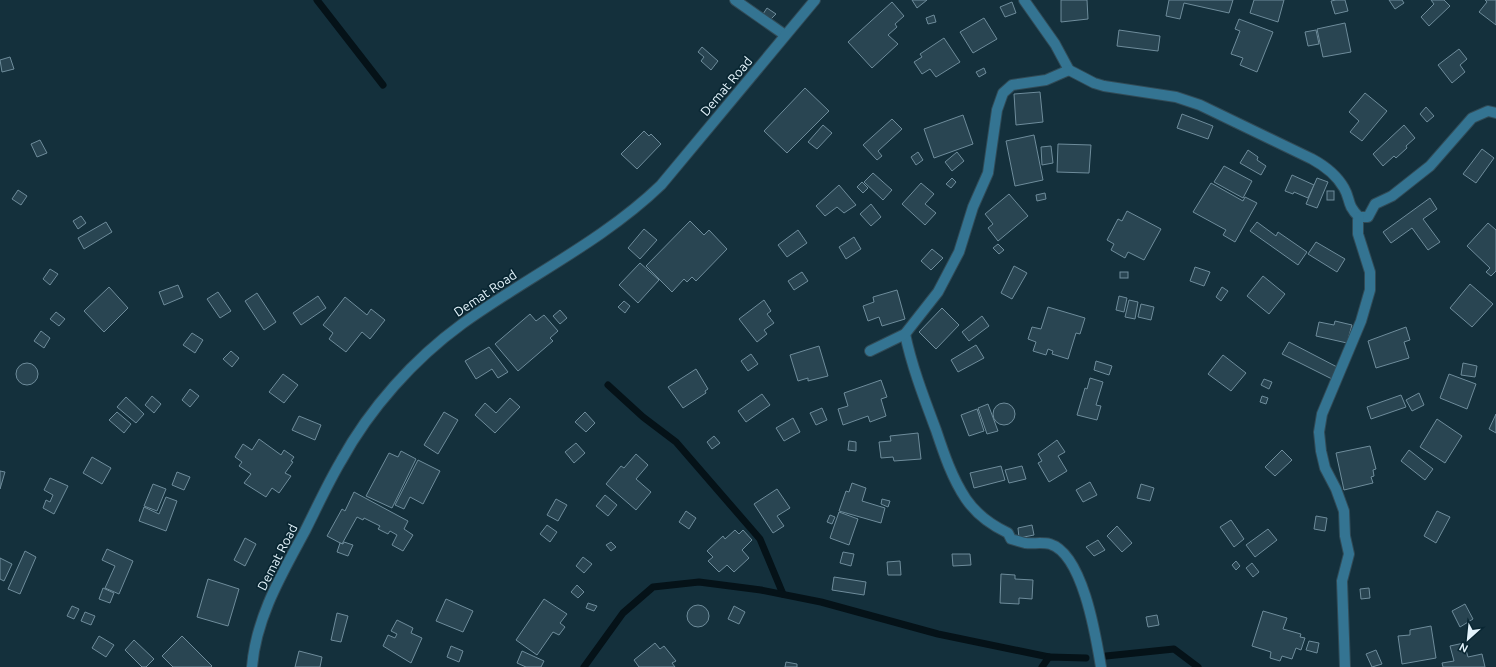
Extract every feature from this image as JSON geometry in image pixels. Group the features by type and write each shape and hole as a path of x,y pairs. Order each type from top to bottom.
{"street":[{"path":"735,0 785,35"},
{"name":"Demat Road","path":"252,667 255,639 273,592 341,460 366,422 393,388 425,355 461,324 615,223 641,204 661,185 815,0"},
{"path":"1024,0 1055,44 1069,70 1094,83 1104,86 1176,97 1200,105 1328,167 1344,188 1351,209 1360,217 1368,217 1375,204 1392,196 1430,166 1472,118 1488,111 1496,113"},
{"path":"870,352 905,334 938,292 959,252 973,207 988,173 997,110 1003,93 1012,85 1046,80 1069,70"},
{"path":"1345,667 1342,581 1349,554 1345,536 1344,511 1336,489 1325,468 1319,432 1322,414 1361,321 1370,290 1370,272 1358,234 1358,220 1360,217"},
{"path":"905,334 911,363 954,479 960,490 978,514 992,525 1008,533 1011,539 1026,543 1049,544 1063,553 1078,576 1085,595 1096,634 1101,667"}],"building":[{"path":"912,0 927,0 917,8"},
{"path":"1061,0 1087,0 1088,19 1061,22"},
{"path":"1169,0 1233,0 1229,13 1184,3 1180,19 1166,16"},
{"path":"1254,0 1284,0 1278,22 1250,13"},
{"path":"1345,0 1348,11 1335,14 1331,1"},
{"path":"1389,0 1402,0 1404,3 1395,9"},
{"path":"1431,0 1444,0 1450,6 1429,26 1421,17 1434,4"},
{"path":"1485,0 1496,0 1496,25 1479,12 1487,2"},
{"path":"892,2 904,16 895,24 897,27 888,35 898,44 872,68 848,42"},
{"path":"1012,2 1016,13 1005,17 1000,7"},
{"path":"767,8 776,14 771,19 763,14"},
{"path":"934,15 936,22 928,24 926,18"},
{"path":"984,18 997,39 973,53 960,32"},
{"path":"1239,19 1273,32 1257,72 1240,65 1243,58 1231,54 1240,31 1235,29"},
{"path":"1345,23 1351,52 1323,57 1317,29"},
{"path":"1119,30 1160,36 1158,51 1117,46"},
{"path":"1316,30 1319,44 1308,46 1305,32"},
{"path":"944,38 960,62 936,77 930,69 922,74 914,62 922,57 920,54"},
{"path":"702,47 718,61 711,70 701,61 704,57 698,52"},
{"path":"1459,49 1467,59 1460,65 1465,72 1452,83 1438,65"},
{"path":"10,57 14,69 2,72 0,60"},
{"path":"984,68 986,73 979,77 976,72"},
{"path":"805,88 829,111 787,153 764,131"},
{"path":"1040,92 1043,122 1016,125 1014,94"},
{"path":"1365,93 1387,111 1362,141 1350,132 1359,121 1349,112"},
{"path":"1426,107 1434,116 1427,122 1420,114"},
{"path":"1182,114 1213,126 1208,139 1177,128"},
{"path":"963,115 973,144 934,158 924,129"},
{"path":"892,119 902,129 878,151 882,156 877,160 863,145"},
{"path":"823,125 832,133 817,149 808,142"},
{"path":"1404,125 1415,138 1396,158 1394,156 1383,166 1373,154"},
{"path":"644,131 649,136 651,134 661,144 637,169 621,154"},
{"path":"1034,135 1043,180 1015,186 1006,141"},
{"path":"40,140 47,153 37,157 31,144"},
{"path":"1058,144 1091,145 1089,173 1057,172"},
{"path":"1051,146 1053,163 1042,165 1041,147"},
{"path":"1482,149 1494,158 1476,183 1463,174"},
{"path":"1248,150 1258,157 1257,160 1266,166 1261,175 1240,163"},
{"path":"918,152 923,160 916,165 911,157"},
{"path":"957,152 964,161 952,171 945,162"},
{"path":"1224,166 1252,181 1243,198 1214,182"},
{"path":"873,173 892,190 883,200 864,182"},
{"path":"1292,175 1314,185 1308,198 1294,192 1293,194 1285,191"},
{"path":"952,178 956,182 951,188 946,184"},
{"path":"1317,178 1328,182 1317,208 1306,204"},
{"path":"862,182 868,188 863,193 857,187"},
{"path":"921,183 934,194 925,204 936,213 925,225 902,204"},
{"path":"1211,183 1243,201 1245,197 1257,203 1235,242 1223,235 1226,230 1193,212"},
{"path":"839,185 856,205 844,213 837,207 825,216 816,206"},
{"path":"18,190 27,196 21,205 12,199"},
{"path":"1327,191 1334,191 1334,200 1327,200"},
{"path":"1045,193 1046,199 1037,201 1036,195"},
{"path":"1009,194 1028,216 998,241 988,228 993,224 985,214"},
{"path":"1430,198 1437,209 1423,219 1440,242 1428,250 1412,228 1391,243 1383,232"},
{"path":"871,204 881,217 871,226 860,214"},
{"path":"1127,211 1161,229 1144,260 1128,252 1125,258 1111,250 1114,244 1107,240 1118,219 1122,221"},
{"path":"81,216 86,223 78,229 73,221"},
{"path":"690,221 704,235 709,230 727,249 696,281 692,277 687,282 684,279 672,292 646,266"},
{"path":"106,222 112,232 84,249 78,238"},
{"path":"1257,222 1276,236 1278,232 1307,252 1298,265 1250,231"},
{"path":"1488,223 1496,230 1496,271 1491,276 1486,272 1490,268 1467,246"},
{"path":"644,229 657,240 640,259 628,248"},
{"path":"798,230 807,243 787,257 778,245"},
{"path":"854,237 861,249 846,259 839,247"},
{"path":"1316,242 1345,259 1337,272 1308,254"},
{"path":"998,244 1004,250 999,254 993,248"},
{"path":"932,249 943,258 931,270 921,261"},
{"path":"640,263 659,280 638,303 619,285"},
{"path":"1014,266 1027,273 1012,299 1001,293"},
{"path":"1195,267 1210,272 1204,286 1190,281"},
{"path":"50,269 58,274 50,285 43,279"},
{"path":"802,272 808,281 794,290 788,281"},
{"path":"1120,272 1128,272 1128,278 1120,278"},
{"path":"1263,276 1285,294 1269,314 1247,296"},
{"path":"1470,284 1493,304 1472,327 1450,308"},
{"path":"178,285 183,297 164,305 159,292"},
{"path":"109,287 128,308 104,332 84,311"},
{"path":"1222,287 1228,291 1221,301 1216,297"},
{"path":"897,290 905,319 882,326 879,317 868,321 863,306 874,302 873,297"},
{"path":"218,292 231,311 220,318 207,299"},
{"path":"257,293 276,322 264,330 245,301"},
{"path":"318,296 326,308 301,325 293,313"},
{"path":"1119,296 1127,298 1124,312 1116,310"},
{"path":"345,297 367,315 371,309 385,320 370,339 362,332 346,352 329,339 333,333 323,325"},
{"path":"764,300 771,311 767,314 774,323 764,330 767,334 757,342 739,319"},
{"path":"1129,300 1138,302 1135,319 1125,317"},
{"path":"624,301 630,306 625,313 618,307"},
{"path":"1141,304 1154,307 1151,320 1138,317"},
{"path":"1048,307 1085,318 1080,334 1076,333 1068,359 1052,354 1053,351 1048,349 1046,355 1033,351 1036,342 1028,339 1032,327 1041,329"},
{"path":"942,308 959,325 936,349 919,332"},
{"path":"560,310 567,318 560,324 553,316"},
{"path":"56,312 65,319 59,326 50,319"},
{"path":"530,314 536,321 544,315 558,331 550,338 553,341 518,371 495,344"},
{"path":"982,316 989,326 969,341 962,332"},
{"path":"1335,321 1352,325 1347,343 1316,336 1319,322 1334,325"},
{"path":"1406,327 1410,340 1404,342 1409,358 1376,368 1368,341"},
{"path":"41,331 50,338 44,348 34,341"},
{"path":"192,333 203,340 195,353 183,345"},
{"path":"1289,342 1339,368 1334,380 1282,354"},
{"path":"976,345 984,358 958,372 951,360"},
{"path":"819,346 828,376 808,381 808,378 798,381 790,355"},
{"path":"489,347 508,372 498,378 492,369 476,379 465,361"},
{"path":"231,351 239,358 232,367 223,359"},
{"path":"751,354 758,364 748,371 741,361"},
{"path":"1223,355 1246,373 1231,391 1208,374"},
{"path":"1096,361 1112,366 1109,375 1094,370"},
{"path":"27,363 35,366 38,374 35,382 27,385 19,382 16,374 19,366"},
{"path":"1463,363 1477,366 1475,377 1461,375"},
{"path":"696,369 708,389 705,391 706,393 683,408 668,387"},
{"path":"283,374 298,385 284,403 269,392"},
{"path":"1449,374 1476,384 1467,409 1440,398"},
{"path":"1090,378 1103,382 1096,405 1101,406 1097,420 1077,415 1085,388 1087,389"},
{"path":"1264,379 1272,382 1269,389 1261,385"},
{"path":"881,380 887,397 881,399 886,416 870,422 868,416 843,425 838,409 848,406 844,393"},
{"path":"190,389 199,396 190,407 182,400"},
{"path":"1419,393 1424,405 1412,411 1406,400"},
{"path":"762,394 770,405 746,422 738,411"},
{"path":"1401,395 1406,407 1371,419 1367,407"},
{"path":"152,396 161,404 154,413 145,405"},
{"path":"1262,396 1268,398 1266,404 1260,402"},
{"path":"126,397 144,414 136,423 117,407"},
{"path":"510,398 520,407 495,433 475,415 485,403 496,413"},
{"path":"1004,403 1008,404 1014,410 1014,418 1008,424 1004,425 1000,424 994,418 993,414 994,410 1000,404"},
{"path":"988,404 998,431 987,434 978,408"},
{"path":"822,408 827,420 816,425 810,413"},
{"path":"977,409 984,431 969,436 961,415"},
{"path":"117,412 131,424 124,433 109,420"},
{"path":"444,412 458,420 438,454 424,445"},
{"path":"585,412 595,423 586,432 575,422"},
{"path":"1496,414 1496,433 1489,429"},
{"path":"299,416 321,425 315,440 292,430"},
{"path":"793,418 800,432 784,441 776,428"},
{"path":"1437,419 1462,436 1445,463 1420,447"},
{"path":"918,433 921,459 894,461 893,457 881,458 879,442 891,441 890,436"},
{"path":"714,436 720,443 712,449 707,442"},
{"path":"259,439 281,455 284,450 294,457 291,461 293,462 285,473 291,476 279,493 272,488 266,497 244,483 251,474 239,466 242,462 235,457 243,444 252,450"},
{"path":"1057,440 1065,452 1058,456 1067,471 1049,482 1038,463 1042,461 1038,454"},
{"path":"849,441 856,442 856,451 848,450"},
{"path":"576,443 585,453 574,463 565,452"},
{"path":"1370,446 1376,469 1373,470 1374,476 1371,477 1373,483 1344,490 1336,453"},
{"path":"1282,450 1292,460 1275,476 1265,467"},
{"path":"1409,450 1433,469 1425,480 1401,461"},
{"path":"401,451 416,459 392,508 366,496 389,453 398,457"},
{"path":"636,454 648,465 636,479 651,492 636,510 606,484 621,466 624,468"},
{"path":"92,457 111,468 102,484 83,473"},
{"path":"418,460 440,471 423,504 410,497 404,509 395,505"},
{"path":"1001,466 1005,480 974,488 970,473"},
{"path":"1022,466 1026,479 1009,483 1005,470"},
{"path":"0,471 5,472 0,489"},
{"path":"177,472 190,477 184,490 172,485"},
{"path":"50,478 68,486 54,514 43,508 46,500 50,502 53,495 44,490"},
{"path":"1090,482 1097,495 1083,502 1076,490"},
{"path":"852,483 866,488 862,501 885,508 881,523 839,511 846,491 849,492"},
{"path":"153,484 166,489 157,511 144,506"},
{"path":"1141,484 1154,488 1150,501 1137,498"},
{"path":"777,489 790,508 777,516 784,526 773,533 754,504"},
{"path":"354,492 408,521 404,529 413,535 403,551 392,545 397,535 390,531 388,534 378,529 380,526 364,518 363,520 357,517 342,544 327,536 342,509 345,511"},
{"path":"605,495 617,505 608,516 596,506"},
{"path":"166,497 177,501 166,531 139,521 144,507 159,514"},
{"path":"556,499 567,505 558,521 547,515"},
{"path":"882,499 890,501 888,507 881,504"},
{"path":"686,511 696,518 689,529 679,522"},
{"path":"1437,511 1450,517 1436,543 1424,536"},
{"path":"839,512 858,519 849,545 830,538"},
{"path":"830,515 835,517 832,524 827,522"},
{"path":"1316,516 1327,518 1325,531 1314,529"},
{"path":"1231,520 1244,539 1234,547 1220,527"},
{"path":"547,525 557,532 550,542 540,534"},
{"path":"1032,525 1034,535 1019,538 1018,528"},
{"path":"1117,526 1132,543 1122,552 1107,536"},
{"path":"1268,529 1277,540 1255,557 1246,545"},
{"path":"735,530 739,534 743,530 752,540 742,550 749,558 734,572 727,565 719,572 708,561 713,557 707,551 723,536 725,539"},
{"path":"245,538 256,544 245,566 234,560"},
{"path":"1098,540 1105,550 1094,556 1086,547"},
{"path":"344,542 353,545 348,556 337,552 340,543 343,544"},
{"path":"611,542 616,547 611,551 606,545"},
{"path":"107,549 133,561 119,594 105,588 115,566 102,560"},
{"path":"25,551 36,557 20,594 8,589"},
{"path":"843,552 854,554 851,566 840,563"},
{"path":"952,554 970,554 971,565 953,566"},
{"path":"583,557 592,564 584,573 576,566"},
{"path":"0,558 12,564 4,581 0,579"},
{"path":"900,561 901,575 888,575 887,562"},
{"path":"1236,561 1240,566 1236,570 1232,565"},
{"path":"1252,563 1259,572 1253,577 1246,568"},
{"path":"1001,574 1015,575 1015,579 1033,580 1032,599 1019,598 1019,604 1000,603"},
{"path":"834,577 866,582 864,595 832,590"},
{"path":"208,579 239,589 228,626 197,617"},
{"path":"577,585 584,592 578,598 571,592"},
{"path":"103,588 114,593 110,603 99,599"},
{"path":"1369,588 1370,598 1361,599 1360,589"},
{"path":"446,599 473,611 463,632 436,621"},
{"path":"544,599 567,614 560,623 565,627 559,635 553,632 537,655 516,640"},
{"path":"588,603 597,606 594,611 586,608"},
{"path":"1465,604 1473,619 1460,627 1452,611"},
{"path":"698,605 706,608 709,616 706,624 698,627 690,624 687,616 690,608"},
{"path":"72,606 79,609 74,619 67,616"},
{"path":"734,606 745,612 739,624 728,619"},
{"path":"1263,611 1287,618 1283,629 1301,634 1300,637 1305,638 1301,650 1296,648 1292,659 1282,656 1280,661 1270,658 1271,652 1252,646"},
{"path":"85,612 95,616 91,625 81,621"},
{"path":"337,613 348,616 341,642 331,640"},
{"path":"1157,615 1159,625 1148,627 1146,617"},
{"path":"397,620 413,628 411,633 422,638 411,663 383,646 388,635 395,638 397,634 391,631"},
{"path":"1431,626 1436,658 1402,664 1398,636 1410,635 1410,630"},
{"path":"99,636 114,645 106,657 92,648"},
{"path":"182,636 212,666 211,667 173,667 162,656"},
{"path":"134,640 154,659 146,667 142,667 125,650"},
{"path":"1309,641 1319,643 1317,653 1306,650"},
{"path":"655,643 660,649 664,646 676,661 672,663 675,667 639,667 634,660"},
{"path":"1464,643 1468,657 1482,654 1485,667 1443,667 1442,663 1454,661 1450,646"},
{"path":"451,646 463,651 459,662 447,657"},
{"path":"1376,650 1382,664 1372,667 1366,654"},
{"path":"299,651 322,657 320,667 295,667"},
{"path":"522,651 544,661 541,667 526,667 517,663"},
{"path":"786,662 797,664 797,667 785,667"}],"waterway":[{"path":"317,0 383,85"},
{"path":"608,385 643,417 676,442 760,539 783,594"},
{"path":"584,667 623,613 653,587 699,582 761,590 821,602 938,634 1049,657"},
{"path":"1106,656 1174,649 1198,667"},
{"path":"1042,667 1049,657 1086,658"}]}
